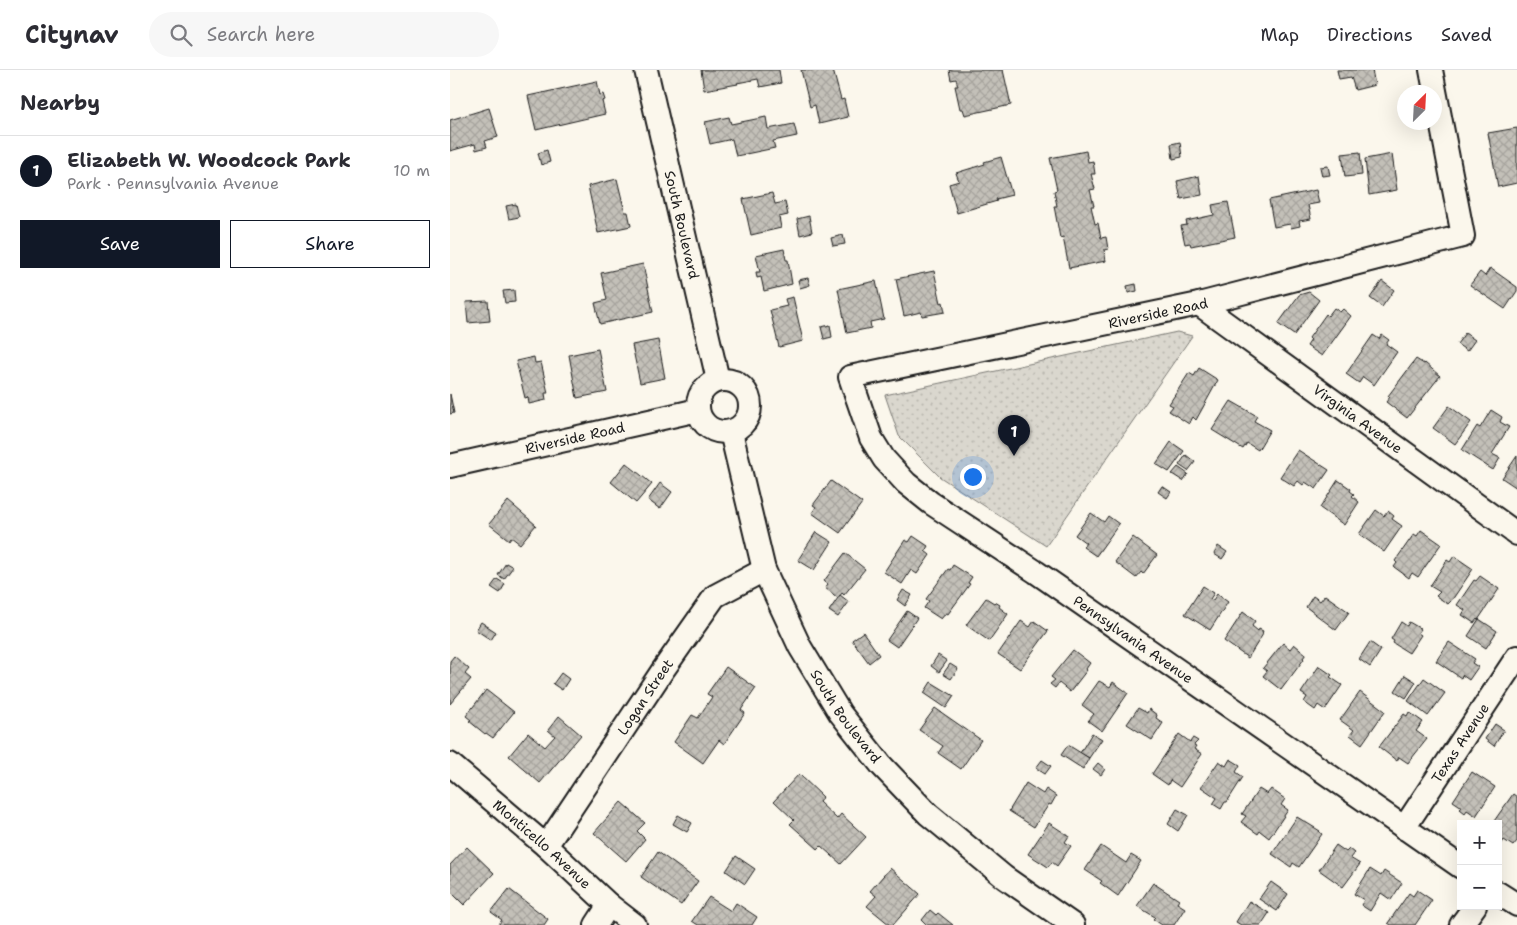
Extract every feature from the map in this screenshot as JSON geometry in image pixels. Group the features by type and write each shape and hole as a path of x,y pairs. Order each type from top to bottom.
{"street":[{"name":"South Boulevard","path":"646,70 718,380"},
{"name":"Riverside Road","path":"850,378 1199,304 1463,236 1431,70"},
{"name":"Virginia Avenue","path":"1199,304 1517,534"},
{"name":"Pennsylvania Avenue","path":"850,378 866,419 871,438 884,459 906,483 931,503 1036,572 1458,865"},
{"path":"718,380 734,382 741,386 749,399 750,408 744,423 730,432 713,430 702,420 698,410 697,403 700,395 710,383 718,380"},
{"name":"Riverside Road","path":"450,466 698,410"},
{"name":"South Boulevard","path":"730,432 764,570 800,647 840,713 882,766 928,814 1004,877 1073,925"},
{"name":"Logan Street","path":"546,846 663,670 715,596 764,570"},
{"name":"Texas Avenue","path":"1404,828 1517,657"},
{"name":"Monticello Avenue","path":"450,764 546,846 609,905 635,925"},
{"path":"1502,896 1517,905"},
{"path":"596,925 609,905"},
{"path":"1461,925 1472,910"}],"shaded area":[{"path":"1177,332 1192,336 1046,546 940,477 899,436 885,395"}],"building":[{"path":"701,70 779,70 781,83 760,87 758,79 704,90"},
{"path":"801,70 833,70 841,100 844,99 848,117 819,124 815,105 810,107"},
{"path":"949,70 1003,70 1011,105 965,115 963,109 960,109 955,86 958,86 956,79 951,80"},
{"path":"1337,70 1372,70 1375,85 1355,90 1351,77 1339,79"},
{"path":"597,81 600,95 603,94 605,100 602,101 605,114 536,130 528,96"},
{"path":"489,108 498,137 485,141 487,147 476,150 475,144 450,151 450,120"},
{"path":"729,117 731,124 766,117 768,129 794,124 797,136 773,141 775,148 736,156 732,139 710,144 705,122"},
{"path":"1517,128 1517,183 1498,187 1488,133"},
{"path":"1180,142 1182,157 1173,159 1171,144"},
{"path":"547,150 550,162 541,165 538,153"},
{"path":"1086,151 1088,162 1093,161 1095,174 1091,174 1095,189 1090,190 1094,206 1091,206 1095,224 1098,223 1101,238 1106,237 1108,249 1104,250 1106,261 1069,268 1063,237 1060,238 1054,206 1057,206 1054,191 1057,190 1050,158"},
{"path":"1360,152 1362,175 1345,177 1342,154"},
{"path":"1392,154 1397,190 1369,195 1365,159"},
{"path":"1001,157 1012,195 957,213 949,184 959,181 956,173"},
{"path":"1328,166 1330,175 1322,176 1320,167"},
{"path":"1199,176 1202,195 1181,199 1177,181"},
{"path":"617,179 625,212 628,212 631,226 598,233 588,186"},
{"path":"1316,190 1319,203 1308,205 1311,219 1299,221 1300,226 1291,228 1290,224 1274,227 1269,200"},
{"path":"772,193 775,204 785,202 788,215 779,217 781,228 751,235 743,199"},
{"path":"1228,202 1235,237 1191,246 1190,243 1185,244 1181,226 1187,225 1186,221 1214,215 1212,205"},
{"path":"516,204 519,217 509,219 506,206"},
{"path":"809,216 812,232 800,235 797,219"},
{"path":"843,235 845,244 833,246 831,238"},
{"path":"784,249 792,284 764,291 761,277 757,278 756,272 760,272 756,255"},
{"path":"643,264 653,312 600,324 595,303 607,300 601,273"},
{"path":"1490,268 1517,287 1517,291 1505,309 1470,285 1480,272 1485,276"},
{"path":"934,271 941,303 943,302 945,312 922,316 921,312 904,316 896,279"},
{"path":"808,278 810,285 800,288 798,280"},
{"path":"876,281 884,319 870,322 871,328 847,333 838,289"},
{"path":"1382,281 1394,290 1382,307 1370,298"},
{"path":"1136,284 1137,291 1128,293 1127,286"},
{"path":"514,290 515,302 505,303 503,291"},
{"path":"1309,292 1319,300 1294,335 1278,324 1299,295"},
{"path":"793,297 803,341 779,347 770,310 787,306 785,299"},
{"path":"488,301 490,321 468,323 466,302"},
{"path":"1334,308 1340,312 1343,309 1351,316 1322,356 1307,346 1311,340 1309,338 1326,314 1328,316"},
{"path":"830,325 832,337 824,339 821,327"},
{"path":"1465,333 1475,340 1467,351 1457,344"},
{"path":"1373,335 1379,339 1382,335 1389,340 1386,344 1397,352 1374,385 1363,377 1359,383 1346,374"},
{"path":"658,340 665,378 640,383 632,345"},
{"path":"598,349 607,392 577,398 569,355"},
{"path":"534,357 535,363 541,362 548,393 545,393 546,400 529,404 528,397 525,398 516,361"},
{"path":"1416,359 1425,363 1440,376 1407,418 1386,402 1390,397 1388,396"},
{"path":"1199,368 1218,380 1196,420 1193,417 1189,424 1169,411 1173,406 1169,404 1189,373 1194,376"},
{"path":"450,394 454,413 450,414"},
{"path":"1231,401 1257,416 1254,421 1270,430 1258,450 1247,443 1243,449 1212,430"},
{"path":"1449,406 1471,422 1455,444 1433,428"},
{"path":"1491,410 1502,417 1500,422 1509,427 1492,454 1500,458 1493,470 1462,450 1477,426 1480,428"},
{"path":"1171,442 1184,451 1169,472 1156,464"},
{"path":"1298,450 1329,470 1316,489 1305,482 1303,485 1298,481 1294,486 1280,477"},
{"path":"1186,455 1195,462 1188,471 1179,465"},
{"path":"1517,456 1517,488 1502,478"},
{"path":"626,463 652,484 636,503 611,482"},
{"path":"1178,467 1188,474 1183,481 1172,474"},
{"path":"1338,480 1351,489 1350,491 1354,494 1352,496 1359,502 1344,525 1320,508"},
{"path":"831,481 862,503 840,533 812,513 816,507 813,505"},
{"path":"660,483 672,492 660,509 648,500"},
{"path":"1162,486 1171,492 1167,498 1158,492"},
{"path":"508,501 536,525 520,544 511,537 509,540 489,524"},
{"path":"1376,510 1384,516 1388,511 1394,516 1392,519 1402,526 1384,552 1359,534"},
{"path":"1091,513 1104,522 1108,516 1119,524 1096,556 1083,547 1086,543 1075,535"},
{"path":"1421,530 1441,544 1418,577 1412,573 1409,578 1394,567 1397,563 1395,561 1414,534 1417,536"},
{"path":"816,532 832,542 814,570 798,560"},
{"path":"913,536 928,546 925,551 930,555 917,574 911,570 902,584 884,572 905,540 909,542"},
{"path":"1133,537 1157,555 1143,574 1141,572 1136,578 1115,562"},
{"path":"1218,546 1227,552 1222,559 1214,554"},
{"path":"845,553 865,569 844,595 842,593 838,598 825,588 828,584 824,581"},
{"path":"1454,556 1473,569 1448,604 1436,596 1440,592 1430,586 1447,560 1450,562"},
{"path":"506,563 513,567 504,579 498,575"},
{"path":"953,565 972,577 968,583 970,584 948,614 946,613 941,619 924,608 929,601 926,599"},
{"path":"1480,576 1499,589 1474,623 1462,615 1465,610 1457,605 1474,580 1476,581"},
{"path":"497,579 505,584 500,593 491,587"},
{"path":"1203,586 1214,593 1210,599 1213,600 1217,594 1228,602 1210,630 1185,614"},
{"path":"903,590 912,595 905,606 897,600"},
{"path":"840,595 849,602 838,617 829,611"},
{"path":"1325,595 1349,612 1336,630 1306,607 1313,596 1320,601"},
{"path":"986,598 1000,605 999,607 1008,614 989,641 966,625"},
{"path":"907,611 917,618 897,647 887,640"},
{"path":"1243,612 1255,621 1252,626 1258,631 1259,629 1263,631 1248,658 1224,641"},
{"path":"1479,619 1497,631 1486,648 1468,636"},
{"path":"1021,621 1030,627 1034,621 1048,631 1020,669 998,654"},
{"path":"481,622 496,632 491,640 476,630"},
{"path":"1401,622 1407,626 1409,622 1421,629 1418,633 1421,635 1409,653 1393,643 1394,641 1391,639"},
{"path":"863,632 879,655 869,663 852,640"},
{"path":"1370,642 1381,650 1370,667 1359,659"},
{"path":"1449,642 1475,659 1472,663 1478,667 1469,680 1462,675 1461,678 1436,661"},
{"path":"1283,643 1290,649 1294,644 1306,654 1281,690 1263,676 1267,671 1263,668"},
{"path":"1073,650 1090,663 1087,670 1070,692 1059,683 1055,688 1050,684 1055,680 1051,677"},
{"path":"938,655 947,661 939,672 931,666"},
{"path":"454,656 469,669 465,674 471,679 450,704 450,661"},
{"path":"950,664 958,669 951,679 943,674"},
{"path":"1319,666 1342,685 1325,710 1318,705 1315,710 1304,702 1307,697 1301,693"},
{"path":"726,667 756,688 741,710 745,713 724,744 719,740 703,763 674,742 692,715 698,718 712,697 707,694"},
{"path":"561,673 569,679 562,690 553,684"},
{"path":"1405,675 1416,682 1406,698 1395,691"},
{"path":"1424,678 1445,693 1428,716 1408,701"},
{"path":"1099,681 1110,687 1113,682 1128,693 1102,731 1088,721 1094,714 1082,705"},
{"path":"931,682 954,696 946,708 924,693"},
{"path":"486,690 514,712 493,738 469,721 471,720 466,716"},
{"path":"1360,692 1385,711 1362,744 1350,735 1354,730 1340,720"},
{"path":"935,708 981,740 961,769 938,753 943,746 919,730"},
{"path":"1138,708 1147,713 1149,709 1163,723 1152,740 1127,724"},
{"path":"1409,712 1423,722 1416,731 1427,739 1408,763 1399,757 1397,761 1379,747 1404,714 1407,716"},
{"path":"559,716 581,735 540,783 509,756 528,733 545,747 555,736 548,730"},
{"path":"1495,724 1504,730 1494,746 1485,739"},
{"path":"1092,733 1102,739 1089,758 1080,753"},
{"path":"1179,734 1190,742 1193,738 1198,741 1194,745 1196,746 1194,749 1202,754 1180,787 1170,780 1168,785 1152,774"},
{"path":"1068,745 1089,758 1083,769 1061,755"},
{"path":"1230,759 1240,765 1236,772 1243,777 1221,809 1213,804 1217,798 1201,787 1219,761 1226,766"},
{"path":"1042,760 1051,766 1045,774 1036,768"},
{"path":"1098,763 1105,769 1101,775 1093,769"},
{"path":"1472,772 1495,787 1476,816 1467,810 1465,813 1460,809 1462,807 1453,801"},
{"path":"799,774 823,797 819,802 837,819 841,814 866,837 841,864 821,846 818,849 790,824 794,820 774,801"},
{"path":"1026,783 1043,794 1046,789 1056,796 1034,827 1009,811"},
{"path":"1259,789 1267,794 1271,789 1285,799 1281,805 1288,810 1269,838 1260,831 1258,834 1241,822 1246,816 1242,814"},
{"path":"1513,794 1517,797 1517,841 1513,846 1504,840 1502,843 1502,820 1495,820"},
{"path":"621,802 645,823 637,831 645,839 626,861 594,833"},
{"path":"1177,809 1188,815 1178,831 1168,824"},
{"path":"678,815 692,823 687,832 673,824"},
{"path":"1297,817 1322,834 1299,867 1293,863 1291,867 1272,854"},
{"path":"1049,823 1069,836 1065,842 1071,846 1057,866 1052,862 1048,867 1028,854"},
{"path":"1336,845 1346,852 1349,849 1354,853 1350,858 1360,864 1343,887 1319,870"},
{"path":"1101,846 1126,863 1131,855 1141,861 1118,896 1100,883 1102,881 1085,870"},
{"path":"467,847 494,873 464,905 450,891 450,865"},
{"path":"658,852 698,881 681,905 641,877"},
{"path":"736,856 755,869 745,884 726,871"},
{"path":"890,868 920,894 893,925 890,925 867,906 876,896 870,891"},
{"path":"1370,869 1381,876 1384,871 1402,883 1391,900 1381,893 1370,911 1361,905 1364,900 1354,894"},
{"path":"1271,882 1288,894 1277,911 1259,899"},
{"path":"1153,883 1179,900 1177,903 1185,908 1174,925 1162,925 1153,919 1155,917 1137,906"},
{"path":"509,889 548,919 544,925 498,925 502,920 491,912"},
{"path":"1417,890 1432,900 1415,925 1391,925 1388,923 1409,893 1413,896"},
{"path":"709,897 731,911 736,903 757,917 752,925 698,925 692,921"},
{"path":"1249,901 1269,913 1261,925 1241,925 1236,922"},
{"path":"930,910 936,915 938,913 953,925 927,925 922,920"}],"place":[{"name":"Elizabeth W. Woodcock Park","path":"1014,456"}]}
